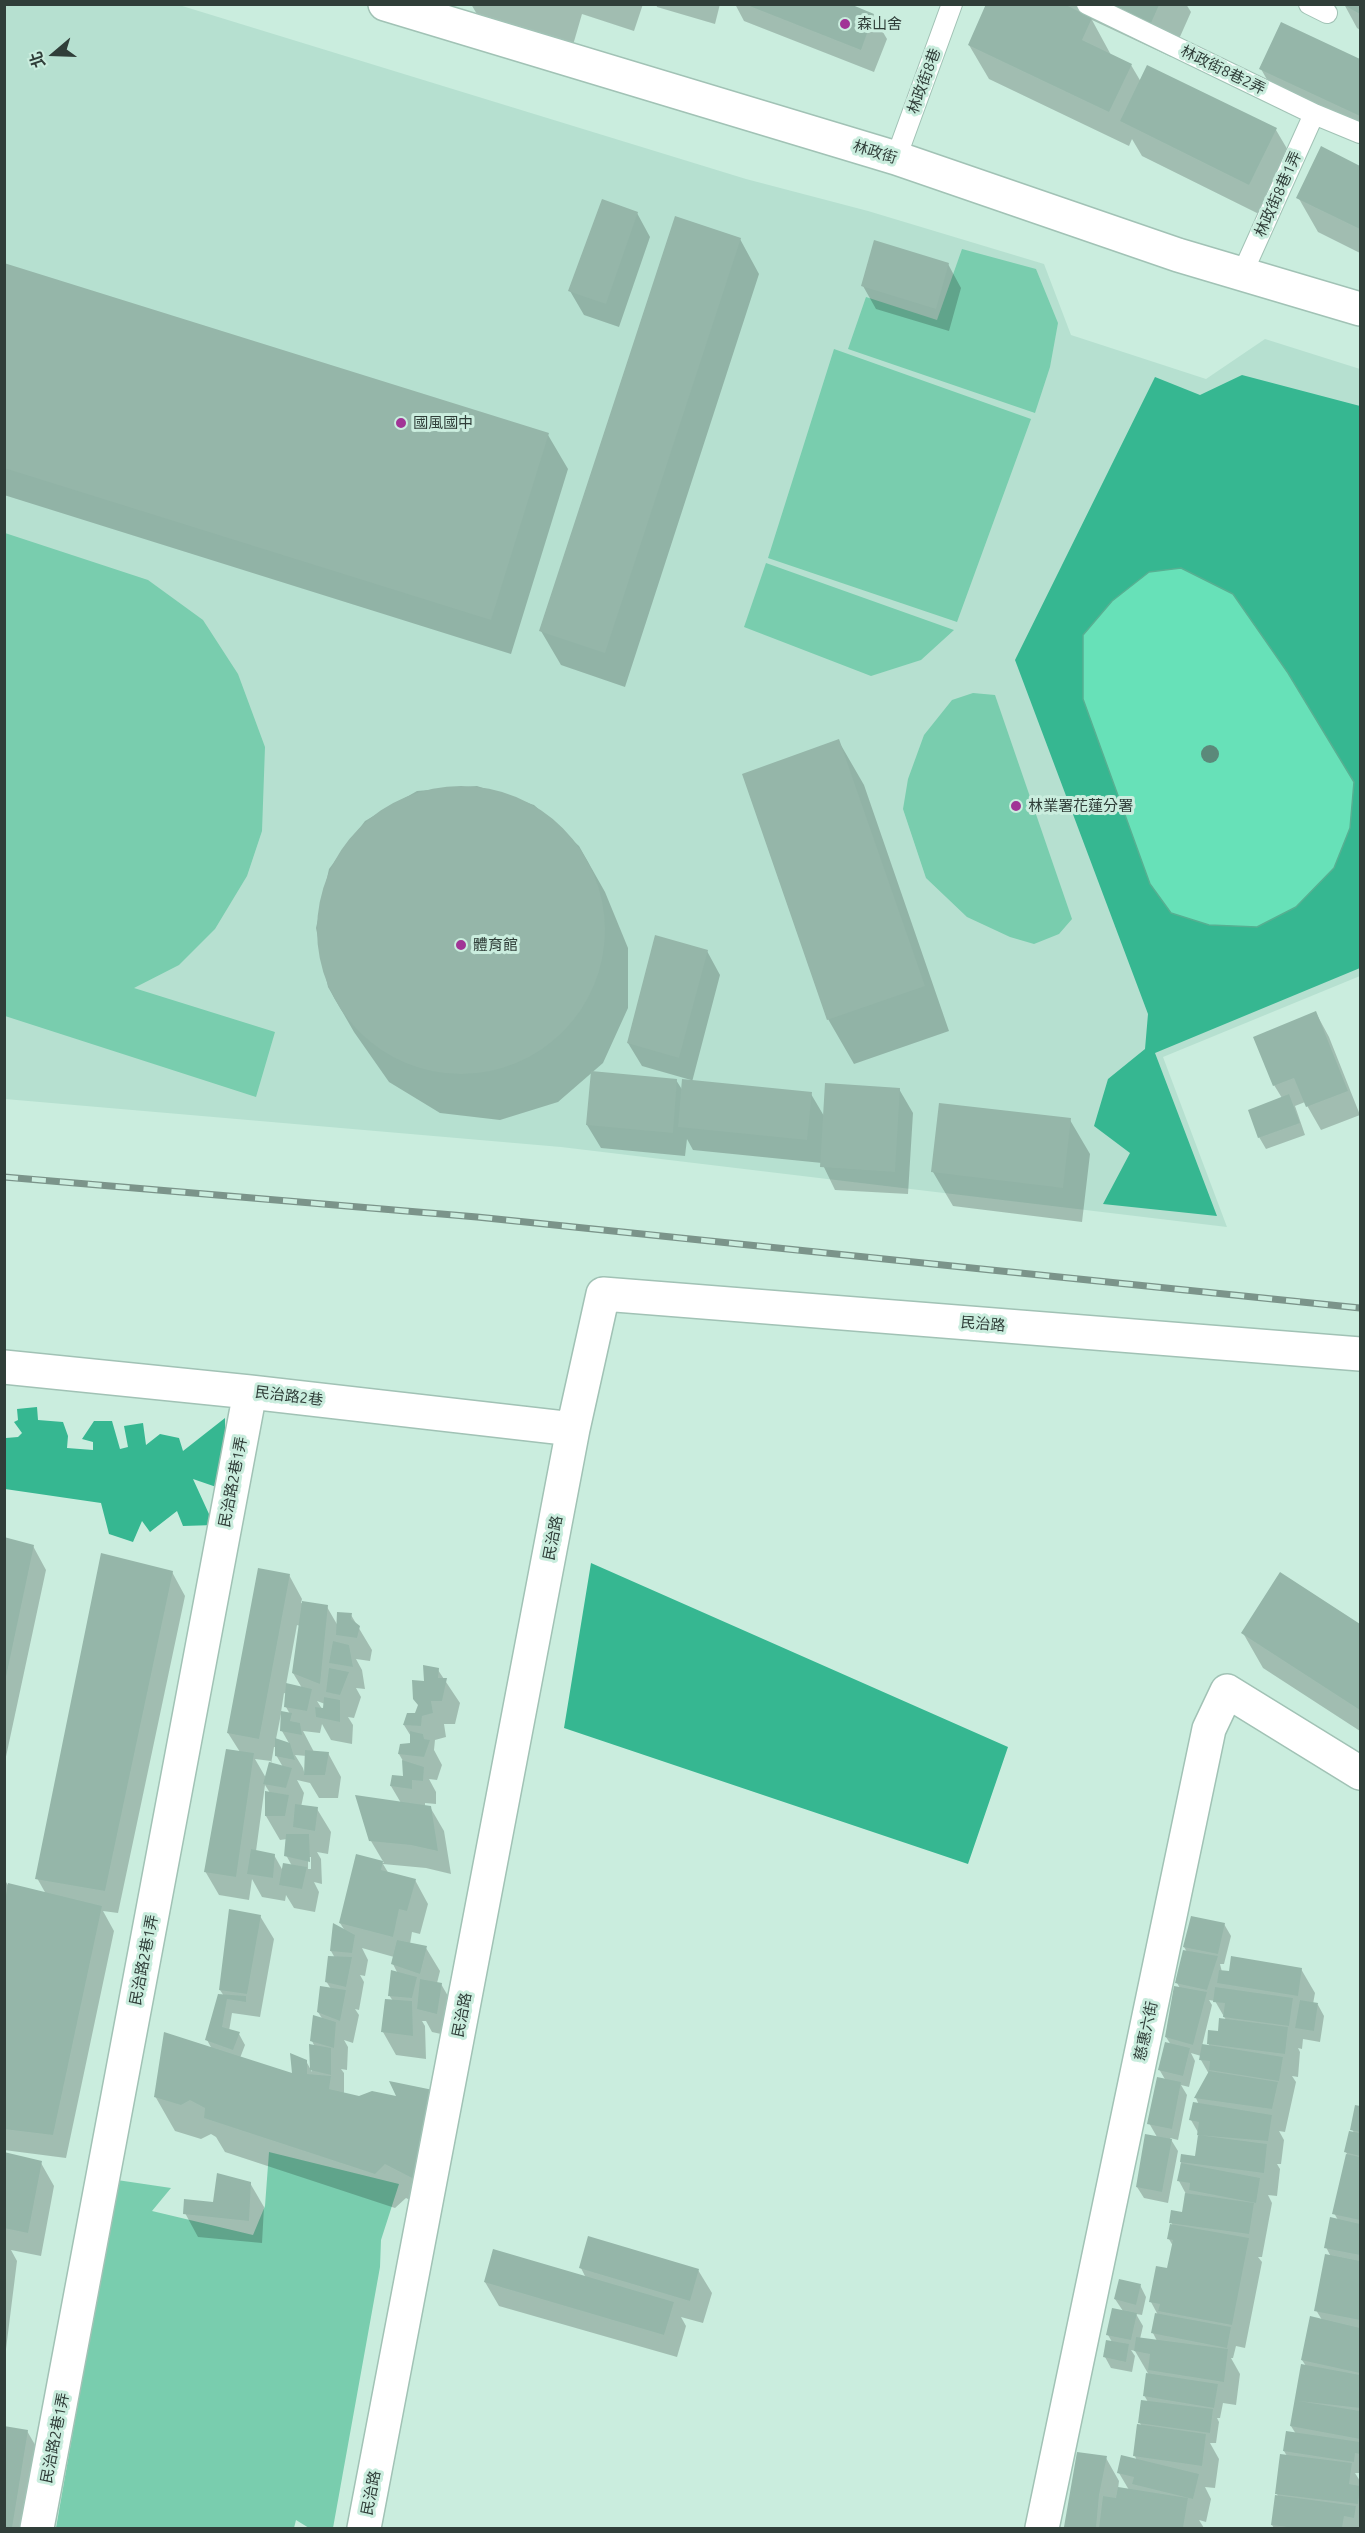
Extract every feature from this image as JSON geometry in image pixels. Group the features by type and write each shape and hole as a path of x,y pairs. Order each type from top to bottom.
{"street":[{"name":"林政街","path":"386,4 896,158 1167,251 1360,309"},
{"name":"民治路","path":"364,2529 573,1429 603,1294 1360,1354"},
{"name":"民治路2巷","path":"4,1367 573,1429"},
{"name":"民治路2巷1弄","path":"37,2529 250,1392"},
{"name":"慈惠六街","path":"1042,2529 1209,1730 1227,1691 1360,1773"}],"lane":[{"name":"林政街8巷","path":"896,158 952,4"},
{"name":"林政街8巷2弄","path":"1087,4 1314,114 1360,133"},
{"name":"林政街8巷1弄","path":"1242,274 1314,114"}],"shaded area":[{"path":"4,5 179,5 746,179 868,211 1044,264 1071,335 1206,379 1265,339 1360,369 1360,976 1163,1057 1227,1227 561,1147 5,1099"},
{"path":"962,249 1036,269 1058,323 1050,367 1035,413 848,349 866,297 937,320"},
{"path":"834,349 1031,419 957,622 768,558"},
{"path":"1242,375 1360,406 1360,968 1155,1053 1217,1216 1103,1204 1130,1153 1094,1126 1108,1079 1145,1049 1148,1014 1015,660 1155,377 1200,395"},
{"path":"5,533 148,580 203,620 238,674 265,747 262,831 247,876 215,929 179,965 134,988 275,1032 256,1097 5,1016"},
{"path":"766,563 954,630 921,660 871,676 744,627"},
{"path":"1181,568 1233,594 1288,673 1354,782 1350,828 1334,868 1296,907 1257,927 1209,925 1171,913 1150,884 1083,699 1083,635 1112,601 1149,572"},
{"path":"973,693 995,695 1072,919 1059,934 1034,944 1010,937 967,917 926,878 903,809 908,779 924,735 952,700"},
{"path":"37,1407 38,1420 63,1422 68,1436 67,1448 93,1450 93,1442 82,1439 94,1421 112,1421 120,1449 128,1447 124,1426 143,1423 146,1445 160,1434 179,1438 183,1451 225,1418 225,1490 193,1479 214,1525 183,1526 177,1511 150,1532 142,1521 133,1542 109,1534 101,1503 5,1489 4,1426 6,1438 18,1437 22,1433 14,1422 18,1420 17,1409"},
{"path":"591,1563 1008,1747 968,1864 564,1728"},
{"path":"269,2152 399,2184 381,2240 380,2267 333,2528 309,2528 296,2520 294,2528 56,2528 117,2180 171,2188 152,2211 253,2235 265,2206"}],"building":[{"path":"850,4 874,14 861,50 747,5"},
{"path":"986,4 1064,4 1092,18 1082,40 1132,64 1109,112 968,45"},
{"path":"1342,4 1360,4 1360,14"},
{"path":"1111,5 1159,5 1151,23"},
{"path":"1281,22 1360,59 1360,116 1259,69"},
{"path":"1147,65 1277,128 1249,185 1120,121"},
{"path":"1321,146 1360,166 1360,229 1296,198"},
{"path":"602,199 638,212 606,304 568,291"},
{"path":"675,216 741,238 605,653 539,631"},
{"path":"874,240 949,263 936,309 861,286"},
{"path":"4,263 549,433 491,620 4,468"},
{"path":"839,739 925,986 827,1020 742,774"},
{"name":"體育館","path":"461,786 489,789 516,797 541,810 563,828 581,850 594,875 602,902 605,930 602,958 594,985 581,1010 563,1032 541,1050 516,1063 489,1071 461,1074 433,1071 406,1063 381,1050 359,1032 341,1010 328,985 320,958 317,930 320,902 328,875 341,850 359,828 381,810 406,797 433,789"},
{"path":"655,935 708,950 679,1058 627,1043"},
{"path":"1316,1011 1348,1091 1306,1107 1294,1078 1273,1086 1253,1037"},
{"path":"591,1071 677,1079 673,1133 586,1125"},
{"path":"682,1079 812,1092 807,1140 678,1127"},
{"path":"825,1083 900,1088 895,1172 820,1167"},
{"path":"1289,1094 1300,1123 1258,1138 1248,1110"},
{"path":"939,1103 1071,1118 1063,1188 931,1172"},
{"path":"4,1537 34,1545 6,1677 4,1677"},
{"path":"101,1553 173,1571 105,1891 35,1879"},
{"path":"258,1568 290,1574 259,1739 227,1733"},
{"path":"1280,1572 1360,1624 1360,1710 1241,1633"},
{"path":"302,1601 328,1605 320,1684 292,1673"},
{"path":"337,1612 352,1613 351,1619 360,1626 357,1638 336,1635"},
{"path":"333,1641 349,1645 353,1667 329,1663"},
{"path":"423,1665 439,1668 438,1678 447,1678 442,1701 431,1701 433,1713 422,1716 421,1726 403,1725 407,1713 415,1713 418,1705 413,1699 412,1680 424,1681"},
{"path":"329,1668 349,1672 340,1695 326,1692"},
{"path":"286,1683 312,1689 307,1711 284,1707"},
{"path":"324,1697 340,1700 340,1722 316,1717 315,1707 323,1708"},
{"path":"281,1711 292,1713 290,1721 300,1723 302,1735 280,1731"},
{"path":"410,1731 423,1734 424,1739 430,1740 424,1757 398,1754 400,1744 410,1743"},
{"path":"275,1738 290,1743 295,1760 275,1756"},
{"path":"226,1749 254,1753 236,1877 204,1872"},
{"path":"305,1750 329,1752 325,1775 304,1775"},
{"path":"402,1760 424,1767 423,1781 412,1780 412,1789 390,1786 392,1775 403,1776"},
{"path":"269,1762 292,1768 286,1788 263,1784"},
{"path":"265,1791 289,1795 285,1816 265,1816"},
{"path":"355,1795 431,1806 438,1851 411,1845 369,1841"},
{"path":"295,1804 318,1807 315,1831 293,1827"},
{"path":"286,1834 309,1834 310,1862 284,1856"},
{"path":"251,1849 275,1854 273,1878 247,1874"},
{"path":"356,1854 383,1861 381,1870 416,1879 407,1911 399,1909 393,1937 339,1923"},
{"path":"283,1863 307,1867 302,1889 279,1885"},
{"path":"8,1883 102,1906 53,2135 4,2129 4,1908"},
{"path":"229,1909 261,1915 247,1994 219,1990"},
{"path":"1191,1916 1225,1923 1218,1954 1183,1947"},
{"path":"333,1923 355,1935 352,1953 330,1951"},
{"path":"397,1940 427,1946 420,1974 391,1964"},
{"path":"1183,1950 1218,1956 1207,1990 1175,1983"},
{"path":"328,1956 352,1957 346,1987 325,1982"},
{"path":"1231,1956 1302,1968 1298,1996 1217,1983 1219,1970 1229,1971"},
{"path":"391,1970 417,1977 412,1998 388,1996"},
{"path":"420,1979 442,1983 437,2014 417,2009"},
{"path":"320,1986 346,1990 340,2021 317,2012"},
{"path":"1174,1986 1207,1992 1193,2045 1165,2037"},
{"path":"1215,1987 1293,1998 1289,2026 1223,2017 1225,2003 1213,2002"},
{"path":"218,1994 246,1996 246,2002 227,1999 222,2027 240,2032 233,2050 205,2040"},
{"path":"385,1999 412,2001 413,2036 381,2032"},
{"path":"1300,2000 1318,2003 1314,2031 1295,2028"},
{"path":"313,2015 336,2022 334,2048 310,2041"},
{"path":"1219,2018 1288,2027 1285,2054 1207,2044 1208,2030 1218,2031"},
{"path":"164,2032 292,2073 290,2053 307,2060 307,2074 331,2076 329,2089 359,2096 372,2091 396,2096 389,2081 433,2090 416,2180 385,2164 375,2174 204,2118 205,2108 190,2100 181,2105 154,2097"},
{"path":"1165,2042 1190,2048 1183,2076 1158,2070"},
{"path":"309,2044 331,2048 331,2075 310,2070"},
{"path":"1202,2044 1283,2057 1279,2081 1209,2070 1210,2061 1199,2060"},
{"path":"1209,2071 1278,2082 1272,2109 1194,2098"},
{"path":"1157,2077 1181,2082 1172,2129 1147,2124"},
{"path":"1193,2102 1272,2115 1268,2141 1197,2135 1199,2122 1189,2120"},
{"path":"1355,2105 1360,2106 1360,2132 1350,2130"},
{"path":"1349,2131 1360,2133 1360,2156 1344,2152"},
{"path":"1145,2134 1172,2139 1162,2192 1136,2187"},
{"path":"1198,2135 1267,2144 1264,2173 1180,2162 1181,2154 1195,2156"},
{"path":"4,2152 42,2161 28,2233 4,2228"},
{"path":"1346,2154 1360,2157 1360,2220 1332,2214"},
{"path":"1181,2163 1260,2178 1256,2203 1189,2190 1190,2183 1177,2181"},
{"path":"217,2173 251,2182 249,2221 183,2214 184,2199 213,2202"},
{"path":"1185,2193 1254,2203 1249,2234 1169,2223 1171,2210 1182,2212"},
{"path":"1330,2217 1360,2224 1360,2255 1324,2248"},
{"path":"1170,2224 1249,2238 1232,2325 1158,2311 1160,2304 1149,2302 1156,2266 1167,2268 1173,2240 1167,2239"},
{"path":"588,2236 699,2269 690,2301 579,2268"},
{"path":"493,2249 674,2302 664,2335 484,2282"},
{"path":"1325,2254 1360,2261 1360,2320 1314,2311"},
{"path":"1119,2279 1141,2284 1136,2305 1114,2299"},
{"path":"1112,2308 1137,2313 1131,2340 1106,2335"},
{"path":"1155,2313 1231,2327 1227,2348 1151,2333"},
{"path":"1310,2316 1360,2328 1360,2373 1301,2360"},
{"path":"1136,2337 1228,2349 1224,2382 1148,2370 1150,2354 1134,2351"},
{"path":"1106,2340 1129,2344 1126,2362 1103,2357"},
{"path":"1301,2364 1360,2375 1360,2408 1299,2401 1360,2411 1360,2439 1290,2426"},
{"path":"1146,2373 1218,2384 1214,2408 1143,2396"},
{"path":"1141,2400 1213,2409 1210,2433 1138,2423"},
{"path":"1137,2424 1206,2434 1202,2466 1133,2456"},
{"path":"4,2426 28,2430 12,2528 4,2528"},
{"path":"1286,2431 1360,2442 1360,2454 1355,2453 1354,2462 1283,2451"},
{"path":"1077,2452 1107,2456 1099,2495 1096,2528 1064,2527"},
{"path":"1280,2454 1352,2463 1349,2484 1360,2486 1358,2504 1275,2494"},
{"path":"1121,2455 1199,2474 1193,2499 1132,2484 1134,2477 1117,2473"},
{"path":"1118,2487 1188,2498 1183,2528 1099,2528 1103,2496 1116,2498"},
{"path":"1275,2495 1356,2506 1354,2518 1344,2516 1342,2528 1296,2528 1271,2525"}],"railway":[{"path":"4,1177 477,1217 1360,1308"}],"place":[{"name":"森山舍","path":"845,24"},
{"name":"國風國中","path":"401,423"},
{"name":"林業署花蓮分署","path":"1016,806"},
{"name":"體育館","path":"461,945"}]}
